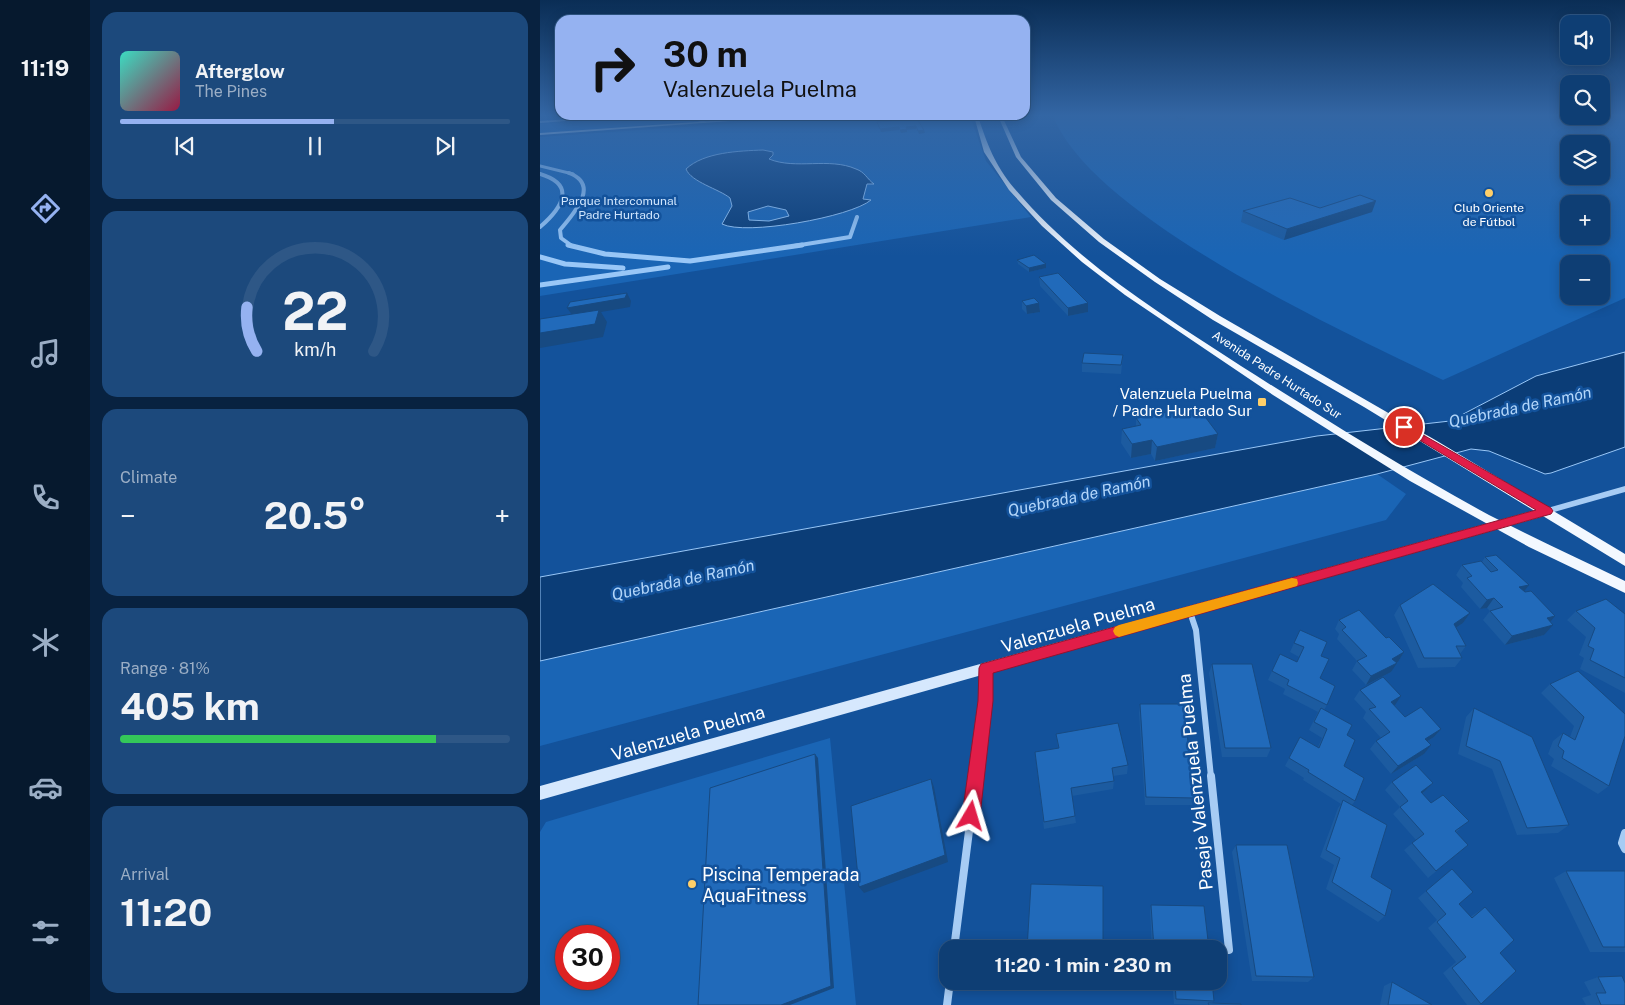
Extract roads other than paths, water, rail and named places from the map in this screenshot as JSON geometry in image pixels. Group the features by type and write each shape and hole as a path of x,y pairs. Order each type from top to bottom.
{"main road":[{"name":"Avenida Padre Hurtado Sur","path":"993,163 999,173 1026,206 1069,247 1133,298 1176,328 1314,418 1418,479 1499,525 1625,587"},
{"name":"Avenida Padre Hurtado Sur","path":"1023,163 1054,198 1094,234 1144,271 1259,344 1547,511 1625,561"},
{"name":"Valenzuela Puelma","path":"540,793 1547,511"}],"street":[{"name":"Valenzuela Puelma","path":"1547,511 1625,489"},
{"name":"Pasaje Valenzuela Puelma","path":"1190,612 1196,630 1229,950"},
{"path":"955,940 986,701 986,668"},
{"path":"1624,846 1625,833"},
{"path":"947,1005 949,990"}],"water":[{"path":"693,163 835,164 862,172 874,184 867,184 863,199 871,200 843,213 798,223 752,228 734,227 722,224 732,206 730,198 693,178 686,169","holes":["768,206 786,210 789,216 769,221 749,220 748,212"]},
{"name":"Quebrada de Ramón","path":"1625,352 1625,447 1551,473 1545,474 1489,451 1471,449 1377,474 540,661 540,577 1317,436 1450,421 1536,376"}],"waterway":[{"path":"540,166 569,173"},
{"path":"569,173 573,174"},
{"path":"569,173 578,178 583,185 584,192 577,208 560,230 561,238 572,246"},
{"path":"540,174 559,184 562,191 559,205 540,227"},
{"path":"794,246 850,237 857,217"},
{"path":"568,245 572,246"},
{"path":"572,246 605,254 690,261 802,245"},
{"path":"540,257 565,264 623,268"},
{"path":"540,285 668,267"}],"place":[{"name":"Club Oriente de Fútbol","path":"1489,193"},
{"name":"Valenzuela Puelma / Padre Hurtado Sur","path":"1262,402"},
{"name":"Piscina Temperada AquaFitness","path":"692,884"}],"park label":[{"name":"Parque Intercomunal Padre Hurtado","path":"619,208"}]}
